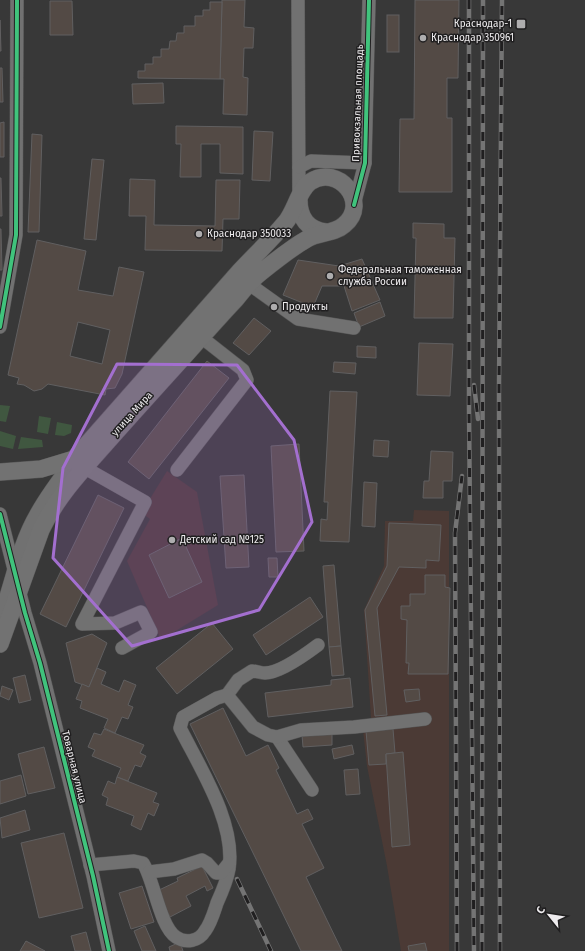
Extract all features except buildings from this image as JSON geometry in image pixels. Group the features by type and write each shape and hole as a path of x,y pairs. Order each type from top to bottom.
{"main road":[{"path":"326,232 318,231 305,222 299,208 299,200 307,184 315,179 324,177 333,177 342,181 353,196 354,205"},
{"name":"улица Мира","path":"0,644 19,588 48,515 79,463 241,270 287,222 299,200"},
{"name":"Привокзальная площадь","path":"326,232 336,231 344,226 353,213 354,205"},
{"name":"улица Мира","path":"79,463 201,337 258,275 307,239 326,232"},
{"path":"0,472 40,469 79,463"}],"street":[{"path":"0,327 16,235 17,0"},
{"path":"298,0 299,200"},
{"name":"Привокзальная площадь","path":"354,205 365,163 369,0"},
{"path":"299,167 311,161 365,163"},
{"path":"249,284 298,319 354,328"},
{"path":"177,470 247,380 243,370 201,337"},
{"path":"79,463 145,502 82,624 115,623 141,612 151,632 122,648"},
{"name":"улица Мира","path":"0,615 15,568 35,515 50,491 79,463"},
{"name":"Товарная улица","path":"0,514 40,663 90,865 109,951"},
{"path":"90,865 134,861 144,863 149,872 153,889 169,929 176,937 187,942 197,939 205,932 224,887 229,863 229,838 217,802 180,728 183,717 217,698 227,695 238,680 252,671 266,673 276,670 318,645"},
{"path":"227,695 253,727 268,735 277,737 301,730 354,727 425,719"},
{"path":"277,737 312,790"},
{"path":"149,872 174,869 202,860 207,863 216,873 221,873 229,863"}],"highlighted area":[{"path":"117,364 237,365 294,440 312,522 259,610 132,646 53,558 63,468"}],"shaded area":[{"name":"Детский сад №125","path":"167,471 197,492 218,605 161,640 127,561 150,519 139,511 148,502"},
{"path":"414,510 449,511 449,951 401,951 387,866 367,766 363,730 371,718 364,610 384,566 385,521 413,521"}],"green space":[{"path":"0,405 10,406 6,422 0,421"},
{"path":"39,416 51,418 48,434 37,432"},
{"path":"57,422 72,425 71,433 64,436 55,435"},
{"path":"0,431 16,436 13,449 0,446"},
{"path":"21,437 42,440 43,447 18,449"}],"railway":[{"path":"469,0 469,409 474,951"},
{"path":"482,951 483,0"},
{"path":"500,951 499,388 502,0"},
{"path":"474,385 478,419"},
{"path":"457,951 455,533 462,476"},
{"path":"237,879 271,951"}],"cycle path":[{"path":"0,327 16,235 17,0"},
{"path":"354,205 365,163 369,0"},
{"path":"0,514 25,613 40,663 93,876 109,951"}],"place":[{"name":"Краснодар-1","path":"521,24"},
{"name":"Краснодар 350961","path":"423,38"},
{"name":"Краснодар 350033","path":"199,234"},
{"name":"Федеральная таможенная служба России","path":"330,276"},
{"name":"Продукты","path":"274,307"},
{"name":"Детский сад №125","path":"172,540"}]}
